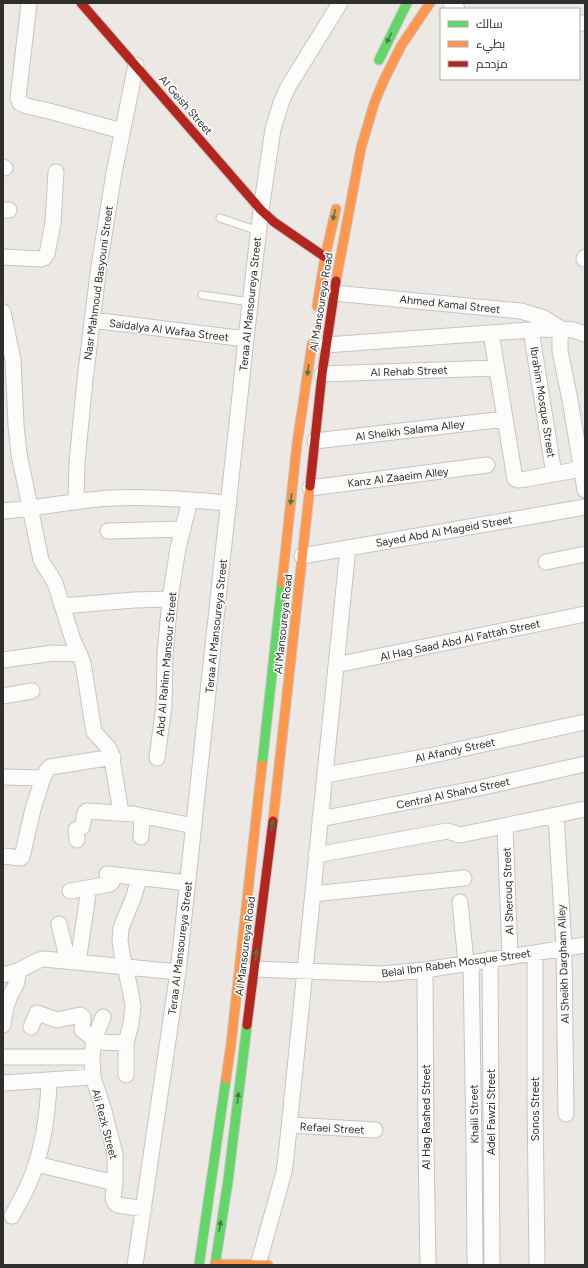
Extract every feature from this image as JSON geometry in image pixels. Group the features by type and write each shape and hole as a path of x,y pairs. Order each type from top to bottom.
{"main road":[{"name":"Al Geish Street","path":"81,3 261,210 274,222 325,257"},
{"path":"376,67 407,3"},
{"name":"Al Mansoureya Road","path":"215,1264 228,1181 281,755 322,374 334,293 361,148 372,111 383,82 401,46 430,3"},
{"name":"Al Mansoureya Road","path":"316,316 325,257 338,199"},
{"name":"Al Mansoureya Road","path":"199,1265 231,1044 297,444 314,331"},
{"path":"263,752 281,755"},
{"path":"215,1264 268,1265"}],"street":[{"path":"29,3 18,98 20,103 122,131"},
{"name":"Teraa Al Mansoureya Street","path":"135,1265 178,972 258,231 273,129 281,103 288,87 340,3"},
{"name":"Nasr Mahmoud Basyouni Street","path":"76,502 77,462 98,273 114,173 136,65"},
{"path":"3,257 41,259 47,254 53,223 56,172"},
{"name":"Ahmed Kamal Street","path":"334,293 521,311 544,318 563,330"},
{"path":"3,312 13,360 8,381 16,425 19,454 41,560 55,583 73,640 84,664 94,732 108,747 113,757 121,813"},
{"name":"Saidalya Al Wafaa Street","path":"92,320 246,339"},
{"path":"326,345 544,329 567,329 585,334"},
{"name":"Ibrahim Mosque Street","path":"531,330 554,474"},
{"path":"563,330 560,337 560,351 585,490"},
{"path":"491,333 515,479 522,480 581,469"},
{"name":"Al Rehab Street","path":"322,374 496,368"},
{"name":"Al Sheikh Salama Alley","path":"315,442 505,419"},
{"name":"Kanz Al Zaaeim Alley","path":"310,488 487,465"},
{"path":"3,511 31,509 102,498 130,497 229,503"},
{"name":"Abd Al Rahim Mansour Street","path":"157,758 163,712 165,654 170,599 178,548 190,500"},
{"name":"Sayed Abd Al Mageid Street","path":"302,556 585,507"},
{"path":"108,531 182,529"},
{"path":"258,1265 284,1172 290,1125 348,548"},
{"path":"546,562 585,554"},
{"path":"62,606 134,600 170,599"},
{"name":"Al Hag Saad Abd Al Fattah Street","path":"336,666 585,614"},
{"path":"3,660 53,653 80,654"},
{"path":"3,696 32,692"},
{"name":"Al Afandy Street","path":"325,775 429,756 585,722"},
{"path":"3,856 22,857 33,809 43,778 50,767 113,757"},
{"name":"Central Al Shahd Street","path":"320,819 473,789 585,764"},
{"path":"3,777 43,778"},
{"path":"316,855 447,831 460,835 585,809"},
{"path":"77,840 76,830 82,827 86,811 121,813 194,826"},
{"name":"Al Sheikh Dargham Alley","path":"556,815 564,948 566,1114"},
{"path":"141,837 142,816"},
{"name":"Al Sherouq Street","path":"505,826 510,956"},
{"path":"70,891 110,884 112,882 110,875 188,883"},
{"path":"126,1075 126,1043 131,1024 133,1006 120,941 121,928 134,896 139,878"},
{"path":"313,894 464,878"},
{"path":"73,962 89,888"},
{"name":"Khalil Street","path":"460,902 469,963 474,1144 475,1265"},
{"path":"59,924 73,962"},
{"name":"Belal Ibn Rabeh Mosque Street","path":"254,969 382,974 425,970 585,945"},
{"name":"Sonos Street","path":"535,953 537,1265"},
{"path":"3,975 18,972 39,960 44,959 178,972"},
{"name":"Adel Fawzi Street","path":"490,960 492,1265"},
{"name":"Al Hag Rashed Street","path":"425,970 428,1265"},
{"path":"3,1025 7,1006 17,985 18,972"},
{"path":"31,1027 37,1013 54,1019 60,1012 81,1015 83,1017 82,1028 94,1040 99,1042 126,1043"},
{"name":"Ali Rezk Street","path":"103,1017 94,1040 92,1057 93,1077 104,1111 115,1154 115,1183 113,1198 115,1203 118,1205 144,1208"},
{"path":"3,1057 92,1057"},
{"path":"3,1083 93,1077"},
{"path":"12,1216 30,1183 41,1146 48,1109 49,1080"},
{"name":"Refaei Street","path":"290,1125 375,1130"},
{"path":"36,1164 115,1183"},
{"path":"185,1265 199,1265"}],"lane":[{"path":"220,218 258,231"},
{"path":"202,296 250,302"}],"traffic: fast":[{"path":"379,60 407,3"},
{"path":"262,765 282,583"},
{"path":"215,1265 228,1181 247,1025"},
{"path":"199,1265 226,1079"}],"traffic: slow":[{"path":"336,281 361,148 374,104 401,46 430,3"},
{"path":"317,306 325,257 336,209"},
{"path":"282,583 297,444 312,344"},
{"path":"273,821 310,486"},
{"path":"226,1079 262,765"},
{"path":"215,1264 268,1265"}],"traffic: jam":[{"path":"81,3 261,210 274,222 325,257"},
{"path":"310,486 322,374 336,281"},
{"path":"247,1025 273,821"}]}
